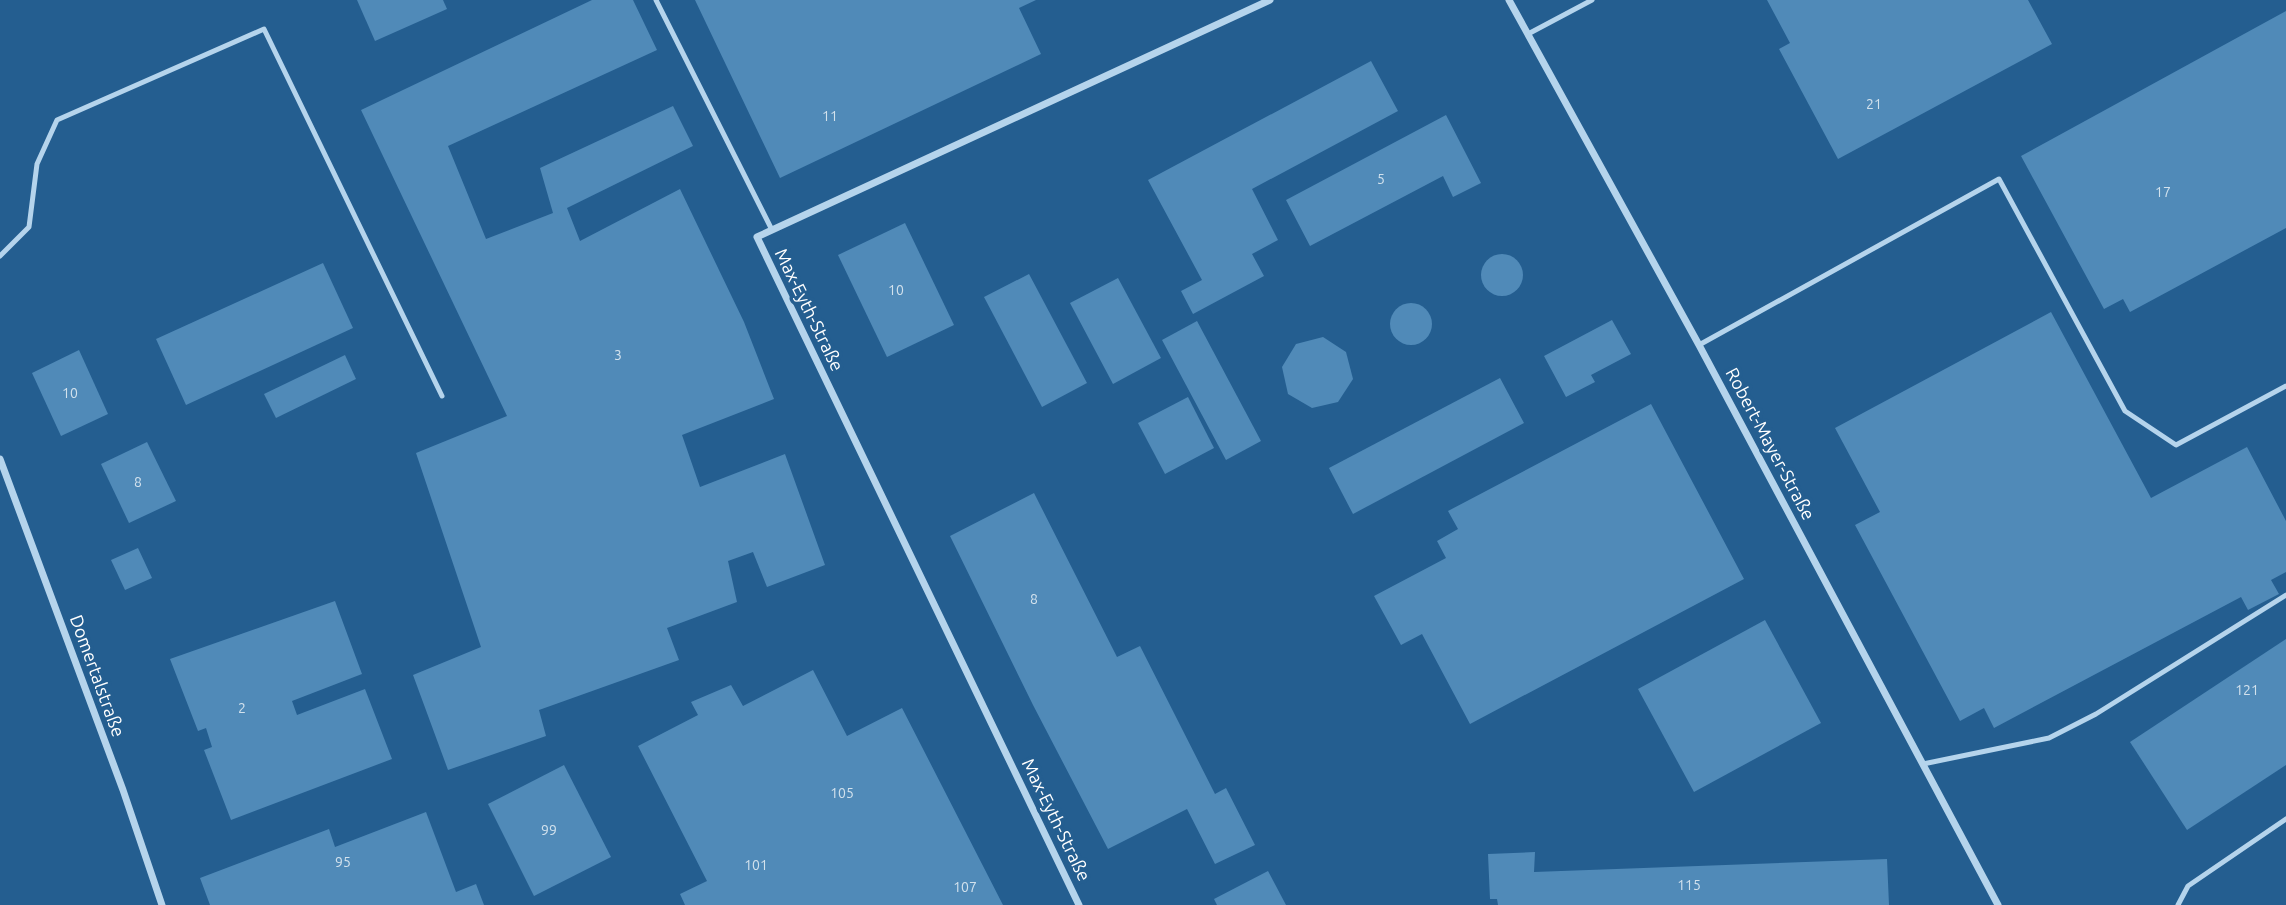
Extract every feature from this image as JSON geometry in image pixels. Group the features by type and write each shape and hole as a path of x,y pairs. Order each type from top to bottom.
{"street":[{"name":"Max-Eyth-Straße","path":"1079,905 757,237 1270,0"},
{"name":"Robert-Mayer-Straße","path":"1509,0 1699,345 1998,905"},
{"name":"Domertalstraße","path":"0,459 123,790 162,905"}],"lane":[{"path":"656,0 772,230"},
{"path":"1528,34 1592,0"},
{"path":"0,256 29,227 37,163 57,120 264,29 442,396"},
{"path":"1699,345 1999,179 2124,411 2176,445 2286,386"},
{"path":"1923,764 2049,738 2096,714 2286,595"},
{"path":"2178,905 2188,886 2286,819"}],"building":[{"path":"357,0 443,0 447,9 375,41"},
{"path":"592,0 633,0 657,50 448,146 486,239 553,213 540,168 673,106 693,146 567,208 580,241 680,189 744,322 774,399 682,435 700,487 785,454 825,565 767,587 753,552 728,561 737,602 667,628 679,660 539,710 546,736 448,770 413,675 481,647 416,453 507,416 361,110"},
{"path":"695,0 1036,0 1019,8 1041,54 780,178"},
{"path":"1767,0 2028,0 2052,44 1838,159 1779,49 1790,43"},
{"path":"2286,11 2286,228 2130,312 2123,299 2104,309 2021,156"},
{"path":"1371,61 1398,111 1252,189 1278,240 1252,254 1264,276 1193,314 1181,291 1202,280 1148,180"},
{"path":"1446,115 1481,183 1453,197 1443,176 1310,246 1286,200"},
{"path":"905,223 954,325 887,357 838,255"},
{"path":"1502,254 1517,260 1523,275 1517,290 1502,296 1487,290 1481,275 1487,260"},
{"path":"323,263 353,328 186,405 156,339"},
{"path":"1029,274 1087,383 1042,407 984,297"},
{"path":"1118,278 1161,358 1113,384 1070,303"},
{"path":"1411,303 1426,309 1432,324 1426,339 1411,345 1396,339 1390,324 1396,309"},
{"path":"2051,312 2151,498 2247,447 2286,521 2286,572 2271,580 2279,594 2248,610 2241,597 1994,728 1984,708 1960,721 1855,525 1880,512 1835,428"},
{"path":"1612,320 1631,354 1591,375 1595,382 1566,397 1544,356"},
{"path":"1197,321 1261,441 1226,460 1162,340"},
{"path":"1323,337 1346,352 1353,379 1338,402 1312,408 1288,394 1282,367 1296,344"},
{"path":"79,350 108,414 61,436 32,373"},
{"path":"345,355 356,379 276,418 264,394"},
{"path":"1500,378 1524,423 1353,514 1329,468"},
{"path":"1188,397 1214,448 1165,474 1138,423"},
{"path":"1651,404 1744,579 1470,724 1422,634 1401,645 1374,596 1446,558 1437,541 1458,529 1448,511"},
{"path":"147,442 176,501 129,523 101,464"},
{"path":"1034,493 1117,657 1140,646 1215,794 1226,788 1255,845 1215,864 1187,809 1108,849 950,536"},
{"path":"138,548 152,578 125,590 111,560"},
{"path":"335,601 362,674 292,701 297,715 365,689 392,759 231,820 204,750 212,747 206,728 198,731 170,659"},
{"path":"1765,620 1821,723 1694,792 1638,689"},
{"path":"2286,639 2286,765 2187,830 2130,742"},
{"path":"813,670 847,736 902,708 1003,905 685,905 680,894 707,881 638,746 698,715 691,702 731,685 743,706"},
{"path":"564,765 611,857 534,896 488,804"},
{"path":"426,812 456,892 476,884 484,905 210,905 200,878 329,829 335,847"},
{"path":"1535,852 1534,872 1887,859 1889,905 1498,905 1497,899 1490,899 1488,854"},
{"path":"1268,871 1286,905 1217,905 1214,899"}]}
